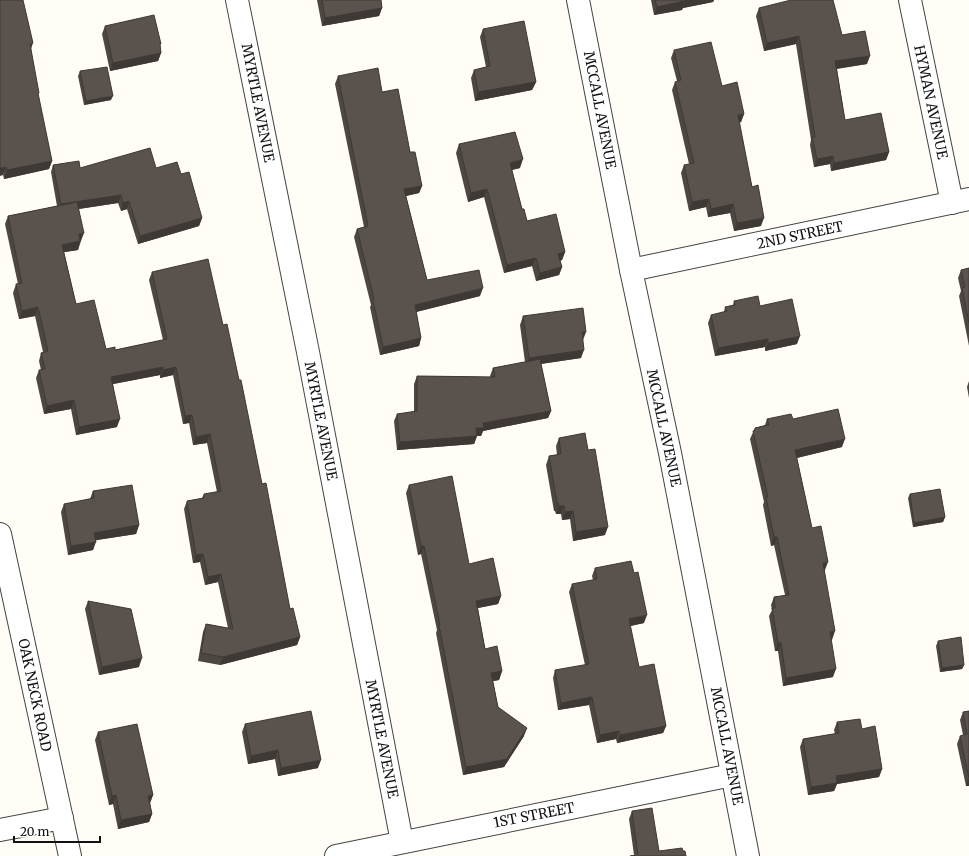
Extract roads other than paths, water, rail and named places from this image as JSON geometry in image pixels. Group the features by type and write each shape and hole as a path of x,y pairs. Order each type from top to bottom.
{"street":[{"name":"MYRTLE AVENUE","path":"237,0 308,352 402,842"},
{"name":"MCCALL AVENUE","path":"578,0 631,270 670,453 748,856"},
{"name":"HYMAN AVENUE","path":"910,0 960,201"},
{"name":"2ND STREET","path":"631,270 960,201"},
{"name":"OAK NECK ROAD","path":"0,534 70,856"},
{"name":"1ST STREET","path":"336,856 732,776"},
{"path":"0,830 62,818"}]}
